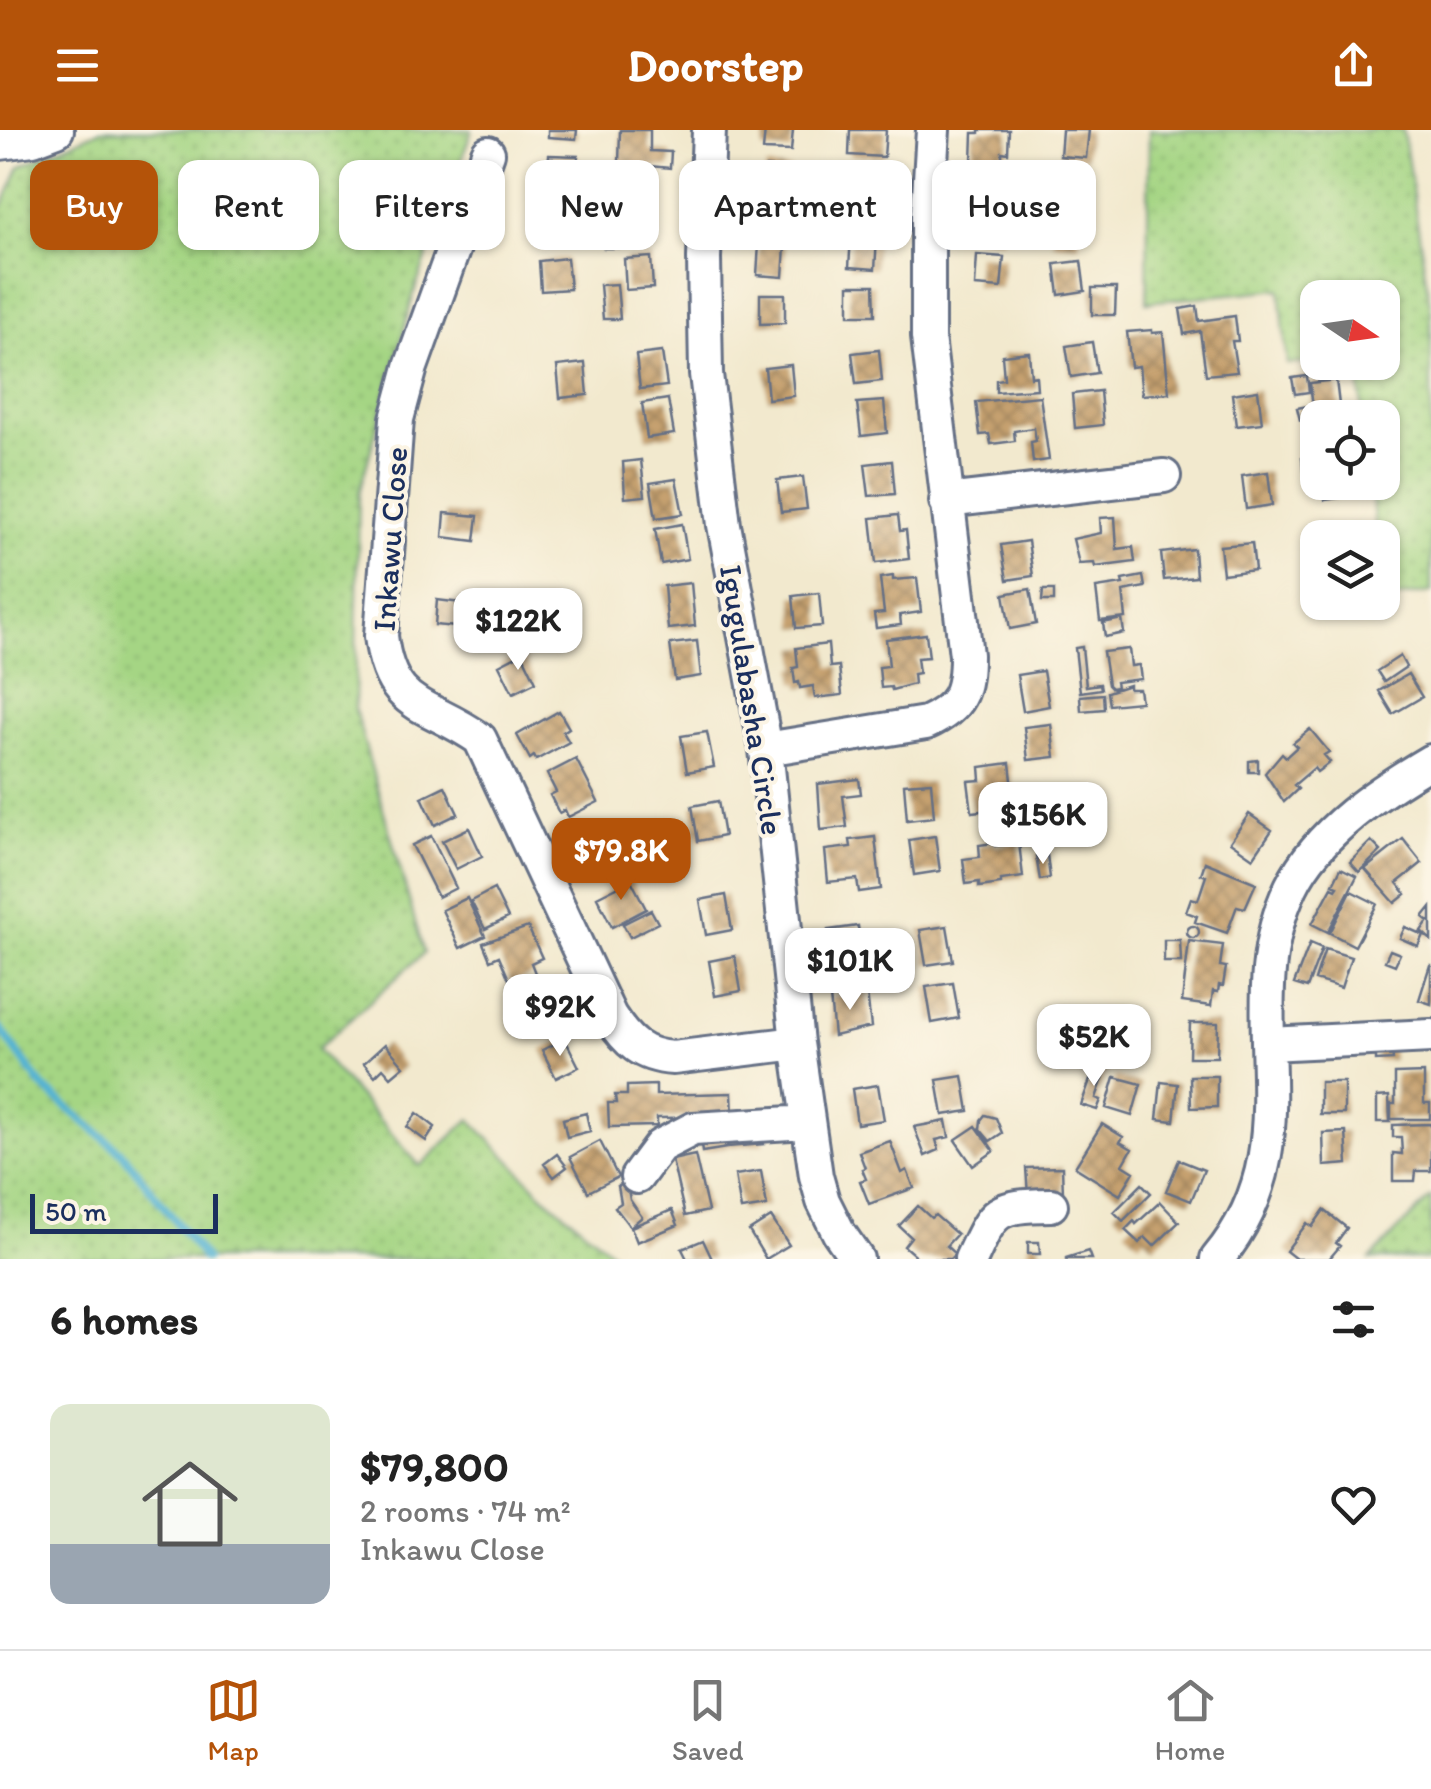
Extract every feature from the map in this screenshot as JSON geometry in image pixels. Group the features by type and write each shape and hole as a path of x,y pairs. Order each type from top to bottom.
{"street":[{"path":"0,143 33,139 57,130"},
{"name":"Igugulabasha Circle","path":"709,130 704,258 706,374 724,525 766,749 807,1122 823,1201 838,1233 858,1259"},
{"path":"766,749 926,723 955,705 966,681 928,336 928,212 933,130"},
{"name":"Inkawu Close","path":"488,153 410,367 397,419 382,636 384,661 392,681 416,706 453,720 480,739 610,1016 636,1048 653,1056 672,1058 796,1044"},
{"path":"946,501 1164,476"},
{"path":"1217,1259 1234,1238 1262,1180 1270,1134 1267,1000 1272,948 1292,884 1331,834 1385,788 1431,761"},
{"path":"1269,1044 1431,1036"},
{"path":"637,1177 660,1146 692,1128 807,1122"},
{"path":"971,1259 988,1222 996,1214 1018,1205 1051,1204"}],"green space":[{"path":"101,130 472,130 461,160 339,160 339,250 429,250 359,493 355,710 424,953 317,1049 420,1166 470,1119 544,1196 620,1259 0,1259 0,212 20,166 30,162 30,250 158,250 158,160 34,160"},
{"path":"1149,130 1403,130 1431,311 1431,592 1400,597 1400,520 1374,520 1372,500 1400,500 1400,400 1361,400 1359,380 1400,380 1400,280 1300,280 1300,364 1287,364 1280,289 1147,302"},
{"path":"1431,1197 1431,1259 1370,1259"}],"building":[{"path":"548,130 577,130 576,139 548,137"},
{"path":"620,130 650,130 650,151 671,152 670,168 659,167 659,160 619,160"},
{"path":"765,130 793,130 791,151 763,150"},
{"path":"850,130 886,130 884,157 849,155"},
{"path":"1009,130 1008,153 1002,152 1002,160 972,160 973,133"},
{"path":"1062,130 1089,130 1086,158 1060,156"},
{"path":"549,155 578,156 578,160 549,160"},
{"path":"759,250 785,250 783,277 757,275"},
{"path":"850,250 876,250 875,269 849,267"},
{"path":"977,255 1004,257 1001,288 975,286"},
{"path":"651,257 653,288 626,290 624,259"},
{"path":"567,258 570,289 541,291 539,261"},
{"path":"1081,261 1085,291 1059,295 1055,264"},
{"path":"617,284 620,319 603,319 600,285"},
{"path":"849,285 874,285 875,315 849,315"},
{"path":"1092,288 1116,288 1115,315 1092,315"},
{"path":"760,294 785,294 785,323 760,324"},
{"path":"1197,306 1199,321 1235,316 1238,341 1232,341 1237,372 1206,375 1200,331 1184,334 1180,309"},
{"path":"1127,332 1163,332 1169,393 1142,395 1139,366 1131,367"},
{"path":"1092,342 1097,373 1071,377 1066,346"},
{"path":"879,350 882,381 856,384 852,353"},
{"path":"662,352 667,386 640,389 636,355"},
{"path":"1029,352 1031,377 1036,376 1037,389 996,392 996,380 1004,379 1002,355"},
{"path":"585,363 588,395 560,398 557,366"},
{"path":"791,365 794,396 768,399 765,368"},
{"path":"1292,378 1308,380 1309,392 1295,394"},
{"path":"1336,380 1338,400 1312,400 1310,383"},
{"path":"1258,390 1262,423 1236,426 1232,394"},
{"path":"1100,391 1103,425 1075,428 1072,394"},
{"path":"1040,396 1049,460 1033,462 1034,428 1014,431 1015,441 991,444 989,434 980,435 976,402"},
{"path":"668,399 674,434 647,438 642,403"},
{"path":"884,401 887,433 861,436 857,403"},
{"path":"641,460 645,496 625,498 623,462"},
{"path":"892,461 895,494 869,496 865,464"},
{"path":"1268,472 1272,505 1246,509 1242,476"},
{"path":"803,477 807,509 781,512 777,480"},
{"path":"676,479 683,514 656,518 650,483"},
{"path":"445,513 478,516 475,541 443,537"},
{"path":"898,515 900,531 906,530 909,559 876,563 871,518"},
{"path":"1115,517 1117,549 1133,547 1135,562 1095,567 1094,563 1079,564 1073,539 1101,533 1100,518"},
{"path":"682,524 688,559 661,564 655,529"},
{"path":"1028,541 1033,576 1007,580 1001,545"},
{"path":"1252,543 1255,570 1223,574 1220,546"},
{"path":"1194,549 1196,577 1164,580 1161,553"},
{"path":"893,576 893,580 917,578 921,612 900,615 901,625 876,628 874,614 884,613 880,578"},
{"path":"1143,576 1145,587 1123,591 1126,618 1100,621 1096,588"},
{"path":"691,583 695,626 668,629 664,586"},
{"path":"1030,589 1036,624 1010,629 1004,594"},
{"path":"1043,590 1054,590 1054,601 1042,601"},
{"path":"819,593 822,626 796,628 793,596"},
{"path":"437,600 470,604 467,628 435,625"},
{"path":"1122,619 1124,633 1105,637 1103,623"},
{"path":"926,634 929,657 917,658 919,673 913,674 914,684 892,690 881,688 879,667 889,666 886,639"},
{"path":"697,641 701,676 675,680 670,644"},
{"path":"828,644 830,667 839,666 842,695 815,698 813,686 800,688 799,682 795,683 796,648"},
{"path":"1082,647 1086,686 1100,684 1101,689 1080,692 1075,648"},
{"path":"1129,649 1131,666 1139,665 1141,679 1116,682 1117,687 1111,688 1103,652"},
{"path":"522,653 536,682 513,693 499,665"},
{"path":"1400,656 1406,667 1384,682 1377,671"},
{"path":"1043,671 1049,706 1023,711 1017,675"},
{"path":"1408,674 1422,697 1393,714 1379,691"},
{"path":"1129,685 1129,689 1139,689 1141,702 1109,705 1107,692"},
{"path":"1103,694 1104,709 1081,711 1080,696"},
{"path":"559,711 569,728 563,732 569,742 536,760 534,756 530,759 517,735"},
{"path":"1051,724 1055,757 1028,760 1024,727"},
{"path":"1310,729 1329,752 1324,755 1330,762 1317,772 1314,768 1294,785 1298,789 1284,802 1265,773 1282,753 1286,757 1297,747 1293,743"},
{"path":"707,732 714,767 687,772 681,736"},
{"path":"576,759 598,802 568,817 565,810 559,813 550,795 556,792 547,774"},
{"path":"1258,760 1258,772 1249,772 1249,761"},
{"path":"1010,763 1015,807 972,812 968,781 981,780 980,767"},
{"path":"859,779 861,794 843,796 847,827 821,830 818,784"},
{"path":"931,782 934,817 907,820 904,784"},
{"path":"445,786 458,814 435,825 422,797"},
{"path":"718,801 724,836 698,841 692,806"},
{"path":"1249,814 1272,830 1253,858 1230,842"},
{"path":"469,828 482,856 456,869 442,841"},
{"path":"608,835 621,864 599,875 585,847"},
{"path":"431,836 456,888 438,897 412,845"},
{"path":"935,836 940,871 914,875 909,840"},
{"path":"875,837 881,889 859,892 857,879 828,882 825,850 851,847 850,840"},
{"path":"1403,839 1422,863 1397,883 1406,894 1395,903 1365,869"},
{"path":"1371,841 1381,851 1359,872 1350,862"},
{"path":"1019,843 1023,877 979,887 979,882 966,884 963,859 980,857 979,845"},
{"path":"1047,855 1050,878 1040,880 1036,856"},
{"path":"1205,862 1256,883 1245,908 1237,906 1227,933 1195,922 1197,916 1186,912 1191,898 1198,900 1206,876 1201,874"},
{"path":"1341,868 1357,876 1328,932 1312,924 1332,887 1338,886 1333,884"},
{"path":"631,880 646,909 612,927 597,897"},
{"path":"494,889 508,918 485,929 471,901"},
{"path":"1351,891 1377,904 1355,946 1330,933"},
{"path":"726,895 732,930 706,935 700,900"},
{"path":"467,898 485,936 460,948 442,910"},
{"path":"1431,907 1431,940 1421,931 1428,921 1423,917"},
{"path":"651,910 658,923 630,937 623,924"},
{"path":"858,926 864,972 839,975 837,959 831,960 828,930"},
{"path":"947,926 953,961 926,965 920,930"},
{"path":"528,927 542,958 531,963 535,973 511,984 499,956 490,960 483,943"},
{"path":"1188,927 1198,927 1198,937 1188,937"},
{"path":"1405,927 1423,935 1418,946 1400,938"},
{"path":"1164,940 1180,940 1181,962 1164,962"},
{"path":"1189,941 1223,945 1223,986 1219,985 1218,992 1213,991 1211,1006 1182,1002"},
{"path":"1310,943 1322,948 1307,988 1294,984"},
{"path":"1325,949 1351,957 1341,988 1315,980"},
{"path":"1390,950 1400,954 1395,965 1385,961"},
{"path":"735,956 741,991 715,996 709,961"},
{"path":"1431,965 1431,1004 1419,1000"},
{"path":"953,983 959,1018 932,1023 926,987"},
{"path":"867,993 871,1027 834,1036 830,997"},
{"path":"545,995 559,1023 536,1035 522,1007"},
{"path":"1190,1023 1218,1023 1217,1057 1189,1057"},
{"path":"565,1039 579,1067 556,1078 542,1050"},
{"path":"385,1044 404,1066 391,1077 383,1068 375,1076 364,1063"},
{"path":"1392,1046 1393,1060 1376,1061 1376,1047"},
{"path":"1095,1066 1106,1070 1096,1098 1101,1100 1097,1110 1081,1105"},
{"path":"1424,1073 1424,1103 1430,1103 1430,1119 1391,1119 1395,1074"},
{"path":"963,1076 969,1111 943,1115 937,1080"},
{"path":"1190,1076 1217,1076 1217,1107 1191,1108"},
{"path":"1115,1077 1141,1084 1132,1116 1106,1108"},
{"path":"1161,1082 1178,1084 1174,1121 1157,1119"},
{"path":"1320,1082 1344,1082 1344,1114 1320,1114"},
{"path":"656,1085 656,1095 732,1093 733,1117 657,1118 657,1126 609,1127 608,1103 616,1103 615,1095 627,1095 627,1086"},
{"path":"878,1085 884,1120 857,1124 852,1089"},
{"path":"1389,1096 1390,1122 1377,1122 1377,1097"},
{"path":"417,1113 435,1127 426,1141 407,1127"},
{"path":"586,1113 590,1131 567,1137 563,1119"},
{"path":"985,1115 996,1118 1002,1133 990,1141 980,1129"},
{"path":"946,1121 949,1137 936,1140 939,1150 925,1156 914,1127"},
{"path":"1102,1124 1123,1137 1120,1142 1132,1149 1123,1165 1134,1172 1120,1195 1075,1167"},
{"path":"1431,1124 1431,1171 1416,1171 1415,1181 1393,1181 1393,1153 1402,1154 1401,1137 1393,1137 1393,1125"},
{"path":"976,1126 994,1151 973,1166 955,1140"},
{"path":"763,1128 764,1144 728,1147 726,1132"},
{"path":"1346,1132 1348,1164 1324,1166 1323,1133"},
{"path":"725,1134 727,1148 702,1152 700,1139"},
{"path":"600,1141 618,1177 588,1192 570,1157"},
{"path":"890,1141 902,1173 907,1170 914,1188 869,1204 860,1181 866,1179 859,1152"},
{"path":"557,1154 567,1167 554,1177 544,1164"},
{"path":"695,1155 708,1211 685,1216 672,1160"},
{"path":"1179,1160 1204,1170 1191,1201 1166,1191"},
{"path":"1062,1167 1063,1194 1028,1195 1026,1168"},
{"path":"761,1171 767,1206 741,1210 735,1175"},
{"path":"627,1184 630,1200 642,1217 630,1227 615,1207 621,1203 618,1186"},
{"path":"1142,1184 1151,1193 1123,1221 1114,1212"},
{"path":"1160,1202 1179,1222 1154,1246 1145,1237 1139,1243 1125,1230"},
{"path":"918,1206 957,1234 946,1246 955,1254 950,1259 919,1259 904,1246 911,1237 899,1226"},
{"path":"672,1210 678,1225 637,1242 631,1227"},
{"path":"1324,1210 1347,1228 1336,1243 1340,1246 1329,1259 1296,1259 1286,1251 1307,1223 1312,1227"},
{"path":"771,1217 789,1245 766,1259 749,1231"},
{"path":"703,1240 712,1259 687,1259 682,1249"},
{"path":"1028,1242 1039,1242 1040,1254 1028,1254"},
{"path":"1088,1251 1091,1259 1066,1259 1066,1258"}],"waterway":[{"path":"0,1028 41,1085 123,1154 205,1259"}]}
